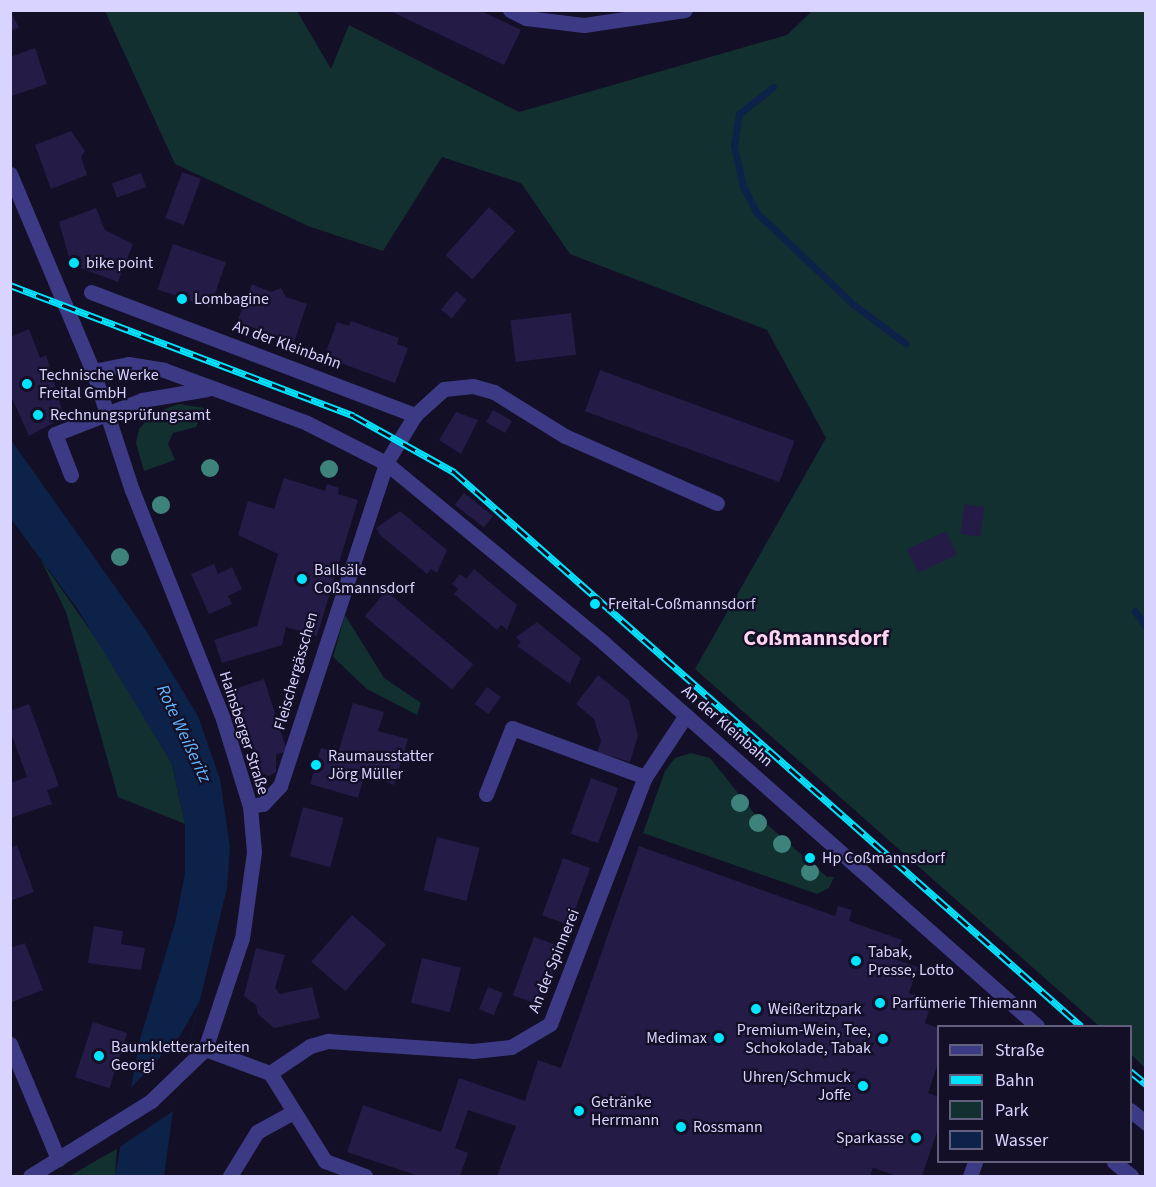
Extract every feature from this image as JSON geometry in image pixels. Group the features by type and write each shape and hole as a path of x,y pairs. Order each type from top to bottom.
{"street":[{"path":"510,10 526,18 584,25 685,10"},
{"name":"Hainsberger Straße","path":"10,174 93,371 132,490 227,730 250,806 254,852 242,938 205,1049 184,1073 120,1124 30,1176"},
{"name":"An der Kleinbahn","path":"91,292 416,415"},
{"name":"An der Kleinbahn","path":"93,371 128,364 164,370 307,423 386,463 686,715 1032,1024"},
{"path":"386,463 416,415 444,388 472,386 494,392 565,436 717,503"},
{"name":"An der Kleinbahn","path":"71,475 55,434 108,411 176,390 213,388"},
{"name":"Fleischergässchen","path":"250,806 263,804 280,786 327,628 386,463"},
{"name":"An der Spinnerei","path":"270,1073 310,1046 328,1041 473,1051 511,1047 550,1024 645,777 686,715"},
{"path":"486,794 512,728 645,777"},
{"path":"10,1044 58,1159"},
{"path":"205,1049 270,1073 291,1113 325,1161 365,1176"},
{"path":"1132,1111 1146,1123"},
{"path":"230,1176 257,1132 291,1113"},
{"path":"1116,1163 1131,1176"}],"green space":[{"path":"105,11 297,11 331,69 349,25 519,112 787,35 812,11 1145,11 1145,1068 1132,1055 1132,1025 1098,1025 695,669 826,438 767,330 570,254 521,183 442,157 383,251 308,226 175,164"},
{"path":"179,404 204,408 196,427 173,433 168,444 175,460 144,471 136,443 139,429 153,413"},
{"path":"41,560 116,667 172,764 185,824 118,797 66,612"},
{"path":"345,615 384,678 421,703 417,715 367,689 333,657"},
{"path":"691,753 710,758 754,813 827,877 834,877 829,888 817,894 643,833 665,771 675,758"},
{"path":"117,1149 115,1176 70,1176 104,1156"}],"water":[{"name":"Rote Weißeritz","path":"11,440 145,629 198,716 220,779 230,847 227,888 173,1111 164,1176 115,1176 140,1039 175,923 185,874 185,824 172,764 77,608 11,519"}],"pier":[{"path":"199,1002 173,1111 117,1149 128,1091 180,1036"}],"building":[{"path":"10,10 19,28 10,31"},
{"path":"388,10 479,10 521,30 504,65"},
{"path":"35,48 47,84 11,96 10,57"},
{"path":"71,131 85,151 81,157 87,175 51,189 35,145"},
{"path":"182,172 201,179 184,225 165,218"},
{"path":"141,173 146,187 117,198 112,184"},
{"path":"489,207 516,231 472,279 446,255"},
{"path":"96,208 105,230 133,244 118,282 80,268 69,258 59,222"},
{"path":"173,244 226,262 210,308 157,289"},
{"path":"252,284 271,292 281,288 286,297 307,304 294,342 237,322"},
{"path":"456,291 467,300 452,318 441,310"},
{"path":"571,313 576,355 516,362 510,320"},
{"path":"351,321 399,338 397,344 408,348 395,383 324,357 337,322 349,326"},
{"path":"29,329 40,358 46,355 64,417 29,436 10,394 10,337"},
{"path":"600,370 795,441 779,482 585,411"},
{"path":"493,410 512,421 505,433 486,422"},
{"path":"456,412 478,420 461,454 439,440"},
{"name":"Ballsäle Coßmannsdorf","path":"284,478 325,491 327,484 339,488 338,494 358,500 317,636 286,627 282,645 222,663 214,640 257,626 278,554 238,535 248,501 274,509"},
{"path":"464,493 493,516 484,528 455,505"},
{"path":"965,504 985,507 980,537 960,534"},
{"path":"400,511 447,550 437,573 431,569 427,574 380,535 376,528"},
{"path":"946,531 957,555 918,573 907,549"},
{"path":"214,564 218,574 232,567 242,589 228,596 232,604 209,614 191,574"},
{"path":"474,569 517,605 507,630 501,625 497,630 454,594 458,589 452,584 460,574 466,579"},
{"path":"386,591 473,664 452,690 365,616"},
{"path":"537,622 581,658 570,684 517,646 521,642 516,637"},
{"path":"598,675 629,700 638,736 630,762 597,752 601,741 594,719 576,704"},
{"path":"264,679 287,751 276,755 276,772 269,776 259,772 232,690"},
{"path":"487,687 501,697 488,714 475,704"},
{"path":"353,703 384,712 378,731 408,739 394,785 365,773 358,798 310,784 321,748 338,753"},
{"path":"29,704 59,786 47,790 52,804 10,818 10,783 27,777 10,730 10,711"},
{"path":"591,778 618,788 598,843 571,833"},
{"path":"303,807 344,818 330,867 290,856"},
{"path":"437,837 480,848 466,901 424,890"},
{"path":"17,845 34,892 10,901 10,848"},
{"name":"Weißeritzpark","path":"639,846 835,916 838,906 852,910 849,921 902,940 894,959 918,967 909,993 932,1001 925,1023 937,1028 937,1066 928,1093 937,1097 937,1132 922,1176 897,1176 873,1168 870,1176 497,1176 516,1126 468,1110 455,1148 468,1153 460,1176 419,1176 347,1152 363,1105 441,1132 459,1078 525,1101 538,1060 561,1068"},
{"path":"563,858 590,868 569,925 542,915"},
{"path":"352,915 386,945 345,991 311,962"},
{"path":"94,926 123,931 121,944 145,948 141,970 88,963"},
{"path":"534,937 562,947 541,1006 513,995"},
{"path":"25,943 43,990 12,1002 10,948"},
{"path":"256,948 285,955 275,988 280,994 312,987 320,1018 274,1028 258,1014 256,1005 244,996"},
{"path":"422,958 461,968 450,1012 411,1003"},
{"path":"488,987 503,993 494,1015 479,1009"},
{"path":"93,1022 127,1033 109,1088 75,1077"}],"waterway":[{"path":"773,87 739,114 734,146 743,186 756,212 854,305 905,343"},
{"path":"1135,611 1146,627"}],"railway":[{"path":"10,285 354,416 454,472 1080,1025"},
{"path":"1132,1073 1146,1084"}],"place":[{"name":"bike point","path":"74,263"},
{"name":"Lombagine","path":"182,299"},
{"name":"Technische Werke Freital GmbH","path":"27,384"},
{"name":"Rechnungsprüfungsamt","path":"38,415"},
{"name":"Ballsäle Coßmannsdorf","path":"302,579"},
{"name":"Freital-Coßmannsdorf","path":"595,604"},
{"name":"Raumausstatter Jörg Müller","path":"316,765"},
{"name":"Hp Coßmannsdorf","path":"810,858"},
{"name":"Tabak, Presse, Lotto","path":"856,961"},
{"name":"Parfümerie Thiemann","path":"880,1003"},
{"name":"Weißeritzpark","path":"756,1009"},
{"name":"Medimax","path":"719,1038"},
{"name":"Premium-Wein, Tee, Schokolade, Tabak","path":"883,1039"},
{"name":"Baumkletterarbeiten Georgi","path":"99,1056"},
{"name":"Uhren/Schmuck Joffe","path":"863,1086"},
{"name":"Getränke Herrmann","path":"579,1111"},
{"name":"Rossmann","path":"681,1127"},
{"name":"Sparkasse","path":"916,1138"}],"district":[{"name":"Coßmannsdorf","path":"816,639"}]}
